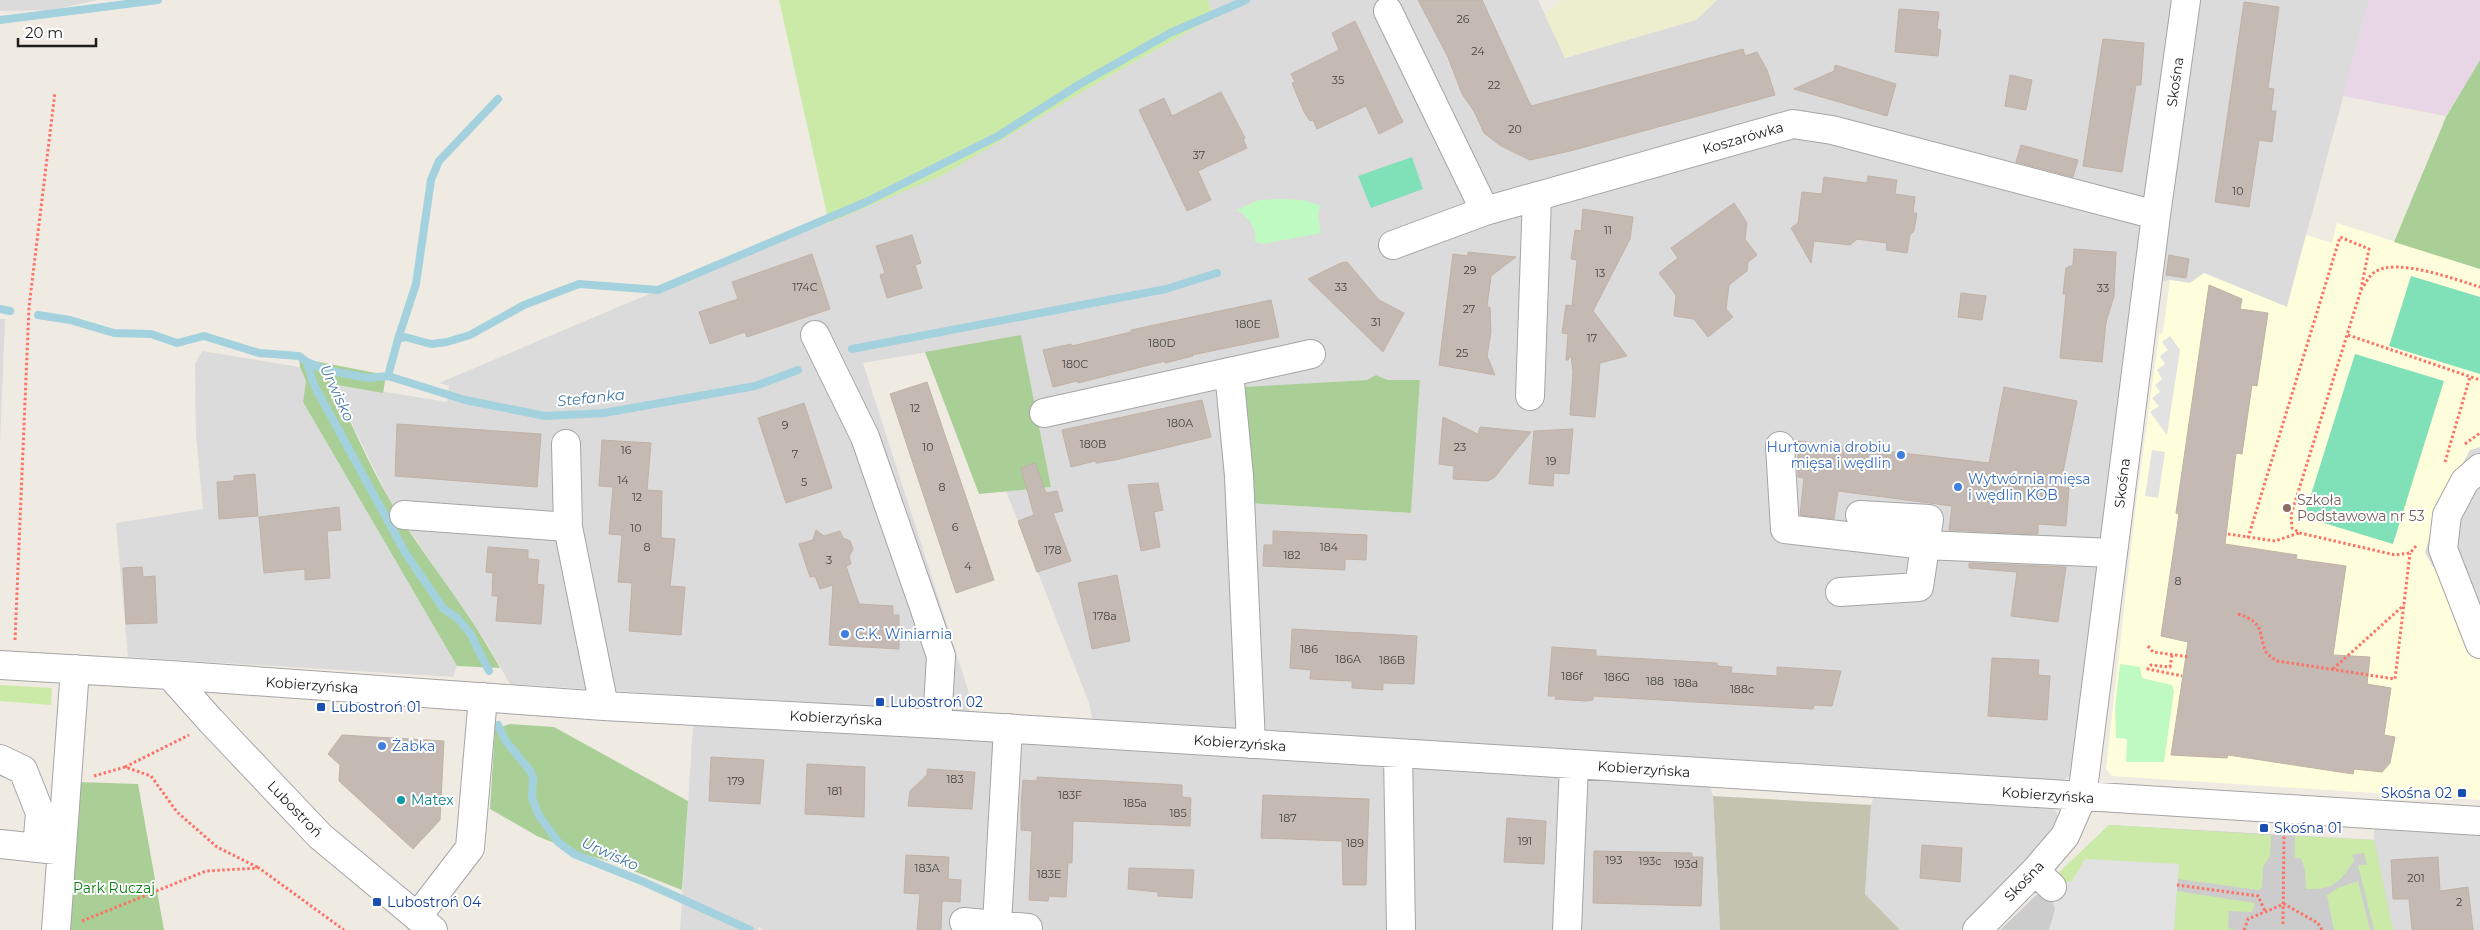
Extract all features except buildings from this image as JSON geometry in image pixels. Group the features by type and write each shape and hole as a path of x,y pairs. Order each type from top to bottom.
{"street":[{"name":"Skośna","path":"1977,930 2044,879 2082,797 2156,215 2186,0"},
{"path":"1388,11 1485,211"},
{"name":"Koszarówka","path":"1393,245 1485,211 1793,124 1832,130 2156,215"},
{"path":"1530,396 1537,196"},
{"path":"815,335 865,437 941,656 937,724"},
{"path":"1044,412 1311,354"},
{"path":"1229,372 1239,476 1251,744"},
{"path":"566,444 568,527 604,706"},
{"path":"1780,446 1785,529 1925,545 2113,553"},
{"path":"2480,468 2465,481 2448,516 2443,549 2480,644"},
{"path":"404,515 568,527"},
{"path":"1840,592 1919,587 1929,519 1860,515"},
{"name":"Kobierzyńska","path":"7,665 604,706 1008,728 2480,821"},
{"path":"49,849 65,785 75,669"},
{"name":"Lubostroń","path":"170,675 320,836 425,923"},
{"path":"425,923 470,848 483,697"},
{"path":"997,924 1008,728"},
{"path":"1398,754 1401,930"},
{"path":"0,760 23,770 40,813 67,926"},
{"path":"1567,930 1574,765"},
{"path":"0,844 49,849"},
{"path":"964,922 1028,928"}],"path":[{"path":"7,665 29,307 54,92"},
{"path":"2248,538 2340,238 2370,248 2348,335 2291,515 2292,528 2300,533 2395,555 2410,553"},
{"path":"2360,290 2375,271 2399,266 2437,274 2480,287"},
{"path":"2348,335 2480,380"},
{"path":"2443,467 2470,377"},
{"path":"2228,534 2275,541 2300,533"},
{"path":"2238,614 2257,625 2262,632 2264,647 2272,658 2278,661 2396,679 2410,553 2421,540"},
{"path":"2332,670 2404,605"},
{"path":"2148,646 2153,652 2190,657"},
{"path":"2172,655 2170,667 2151,664 2148,669 2182,676"},
{"path":"65,785 125,767 190,734 211,721"},
{"path":"125,767 151,776 184,818 217,846 259,868 344,930"},
{"path":"2283,924 2284,835 2287,810"},
{"path":"67,926 206,871 259,868"},
{"path":"2177,885 2258,896 2265,911"},
{"path":"2244,930 2248,919 2284,904 2318,922 2322,930"}],"shaded area":[{"path":"0,0 98,0 52,10 0,11"},
{"path":"1208,0 1538,0 1565,58 1696,20 1717,0 2369,0 2287,307 2204,273 2190,283 2170,280 2136,285 2073,774 2061,781 1093,722 1089,703 1006,491 1051,487 1021,336 863,363 973,705 967,714 510,684 486,642 451,593 388,497 332,383 447,402 449,386 439,383 795,232 829,223 1106,78 1214,17","holes":["1376,375 1386,380 1420,380 1411,513 1249,503 1244,388 1367,380"]},
{"path":"1561,0 1717,0 1696,20 1565,58 1545,15"},
{"path":"2369,0 2480,0 2480,60 2446,116 2343,96"},
{"name":"Szkoła Podstawowa nr 53","path":"2337,223 2480,269 2480,447 2470,450 2436,512 2425,552 2432,566 2439,571 2466,623 2480,657 2480,800 2112,776 2106,769 2136,504 2159,335 2163,332 2170,280 2190,283 2204,273 2287,307 2306,235 2332,243"},
{"path":"0,319 5,319 0,444"},
{"path":"2170,336 2180,350 2167,435 2150,412 2159,406 2152,398 2160,392 2155,385 2162,379 2157,370 2165,364 2160,356 2168,350 2162,342"},
{"path":"202,351 300,367 306,381 303,402 457,666 453,677 128,657 116,523 203,509 196,435 195,364"},
{"path":"2480,447 2480,657 2466,623 2439,571 2432,566 2425,552 2436,512 2470,450"},
{"path":"2152,450 2165,452 2158,498 2145,496"},
{"path":"693,725 1710,786 1713,796 1720,930 764,930 759,927 758,930 680,930"},
{"path":"1713,796 1871,805 1865,894 1900,930 1720,930"},
{"path":"1874,797 2044,807 2056,811 2061,824 2042,850 1961,930 1900,930 1865,894 1871,805"},
{"path":"2109,825 2374,840 2393,930 2000,930"},
{"path":"2374,828 2480,834 2480,930 2393,930 2374,840"},
{"path":"2085,859 2179,864 2174,930 2049,930 2055,909 2051,898 2062,883 2072,881"}],"green space":[{"path":"779,0 1208,0 1214,17 1106,78 943,175 829,223"},
{"path":"2480,60 2480,269 2394,242 2446,117"},
{"path":"1412,157 1423,189 1371,208 1358,176"},
{"path":"1259,200 1302,200 1320,205 1318,216 1321,233 1263,244 1255,242 1255,232 1251,223 1237,210"},
{"path":"2411,276 2480,297 2480,374 2389,346"},
{"path":"1021,335 1051,487 979,494 925,352"},
{"path":"2355,354 2444,381 2393,544 2304,517"},
{"path":"299,358 386,375 383,393 332,384 373,469 401,519 474,624 500,668 457,666 303,402 306,381 300,367"},
{"path":"1376,375 1387,380 1420,380 1411,513 1249,503 1244,387 1367,380"},
{"path":"2120,664 2140,667 2142,678 2172,685 2174,691 2164,762 2126,762 2127,739 2116,738 2115,707"},
{"path":"0,685 52,688 51,705 0,701"},
{"path":"510,724 554,727 688,801 682,890 608,861 578,853 537,836 490,809 495,729"},
{"name":"Park Ruczaj","path":"78,782 138,784 164,930 69,930"},
{"path":"2109,825 2271,835 2270,856 2263,867 2262,887 2259,890 2178,879 2178,864 2067,883 2054,877"},
{"path":"2295,836 2374,840 2393,930 2374,930 2358,865 2367,865 2364,853 2351,855 2355,860 2335,884 2324,888 2306,889 2305,870 2301,858 2295,858"},
{"path":"2358,881 2370,930 2334,930 2327,895 2338,888"},
{"path":"2177,891 2255,903 2252,912 2229,911 2228,928 2236,930 2174,930"}],"waterway":[{"path":"0,20 158,0"},
{"path":"388,376 398,339 405,337 431,344 447,342 470,335 524,305 579,284 658,290 866,202 998,136 1080,84 1170,33 1246,0"},
{"path":"398,339 416,284 431,180 439,161 498,99"},
{"path":"852,349 1166,289 1217,273"},
{"name":"Urwisko","path":"0,309 10,311"},
{"name":"Urwisko","path":"38,315 70,320 114,333 151,334 177,343 204,336 259,353 299,356 307,362 314,385 406,554 443,608 457,618 470,633 489,671"},
{"name":"Stefanka","path":"307,362 326,370 368,378 388,376 465,400 545,416 604,413 755,386 798,370"},
{"name":"Urwisko","path":"498,725 505,740 531,772 533,779 532,797 538,814 558,842 574,854 644,882 750,930"}],"place":[{"name":"Hurtownia drobiu mięsa i wędlin","path":"1901,455"},
{"name":"Wytwórnia mięsa i wędlin KOB","path":"1958,487"},
{"name":"Szkoła Podstawowa nr 53","path":"2287,508"},
{"name":"C.K. Winiarnia","path":"845,634"},
{"name":"Lubostroń 02","path":"880,702"},
{"name":"Lubostroń 01","path":"321,707"},
{"name":"Żabka","path":"382,746"},
{"name":"Skośna 02","path":"2462,793"},
{"name":"Matex","path":"401,800"},
{"name":"Skośna 01","path":"2264,828"},
{"name":"Lubostroń 04","path":"377,902"}]}
